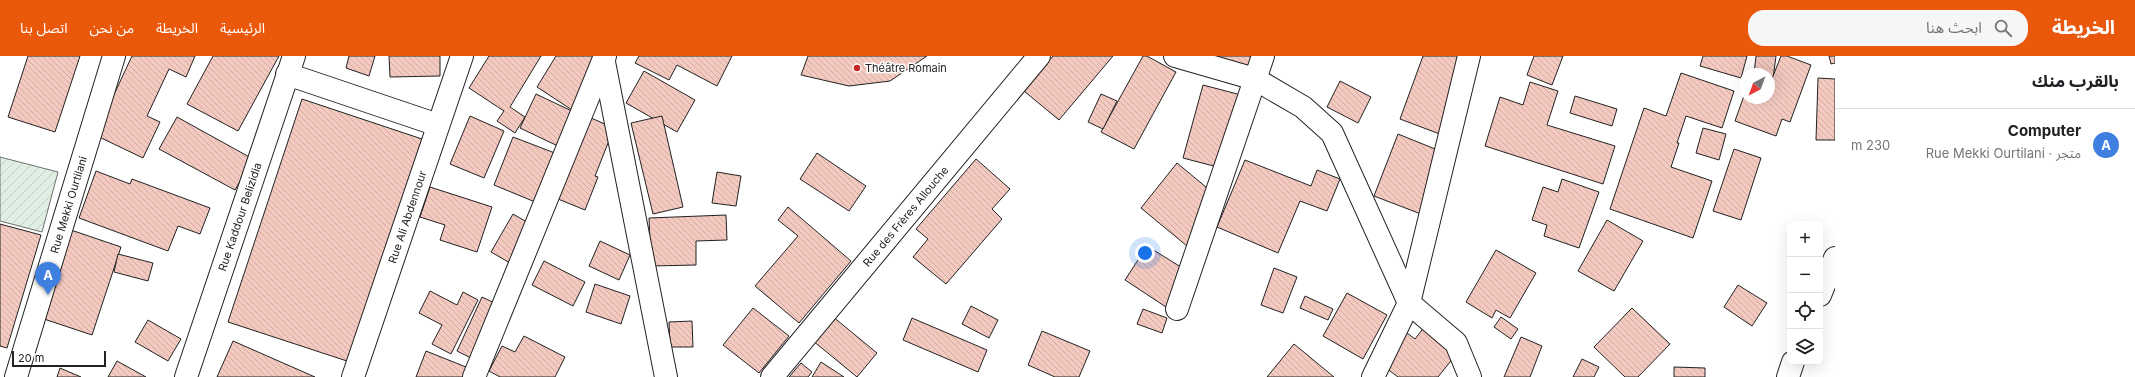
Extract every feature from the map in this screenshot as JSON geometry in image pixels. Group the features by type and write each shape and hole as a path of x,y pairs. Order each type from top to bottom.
{"street":[{"name":"Rue Mekki Ourtilani","path":"16,377 114,56"},
{"name":"Rue Ali Abdennour","path":"353,377 462,56"},
{"name":"Rue des Frères Allouche","path":"772,377 1039,56"},
{"path":"1176,56 1255,79 1303,107 1332,133 1409,303 1456,343 1470,377"},
{"path":"1177,309 1262,56"},
{"path":"1373,377 1409,303 1469,56"},
{"path":"474,377 605,59"},
{"path":"605,59 666,377"},
{"path":"290,65 438,125"},
{"name":"Rue Kaddour Belizidia","path":"186,377 290,65"},
{"path":"1821,293 1835,258"},
{"path":"1788,377 1792,365"}],"green space":[{"path":"0,157 58,172 42,232 0,221"}],"building":[{"path":"28,56 80,56 55,132 8,117"},
{"path":"132,56 195,56 186,77 169,69 147,116 160,122 143,158 95,135"},
{"path":"213,56 279,56 238,131 187,104"},
{"path":"349,56 375,56 369,76 346,68"},
{"path":"389,56 440,56 440,76 390,77"},
{"path":"489,56 541,56 510,107 525,117 515,133 497,121 504,111 469,88"},
{"path":"556,56 606,56 572,110 537,87"},
{"path":"639,56 732,56 717,86 677,65 669,80 635,63"},
{"name":"Théâtre Romain","path":"808,56 927,56 890,81 849,86 801,75"},
{"path":"1053,56 1113,56 1059,120 1024,91"},
{"path":"1143,56 1147,56 1176,72 1134,149 1101,132"},
{"path":"1216,56 1264,56 1247,79"},
{"path":"1423,56 1474,56 1445,136 1400,119"},
{"path":"1534,56 1563,56 1552,85 1527,75"},
{"path":"1703,56 1747,56 1744,68 1739,68 1739,77 1700,66"},
{"path":"1756,56 1776,56 1774,68 1755,68"},
{"path":"1781,56 1787,56 1811,65 1790,122 1782,119 1776,136 1735,121 1741,104 1775,104 1775,71"},
{"path":"1829,56 1835,56 1835,63 1831,64"},
{"path":"644,71 695,100 677,132 626,103"},
{"path":"1681,73 1734,91 1722,128 1686,116 1677,143 1679,143 1671,167 1712,181 1693,238 1610,209 1644,108 1666,116"},
{"path":"1818,78 1835,79 1835,140 1816,140"},
{"path":"1340,81 1371,97 1358,123 1327,107"},
{"path":"1530,82 1558,91 1547,125 1615,146 1603,184 1485,146 1500,97 1523,105"},
{"path":"1203,85 1245,96 1225,169 1183,158"},
{"path":"536,94 578,114 562,148 520,128"},
{"path":"1101,94 1117,101 1103,129 1088,122"},
{"path":"1575,96 1617,109 1612,126 1570,113"},
{"path":"302,99 422,139 350,362 228,322"},
{"path":"470,116 504,131 484,178 450,164"},
{"path":"662,116 683,207 653,214 631,123"},
{"path":"177,117 253,159 235,190 159,149"},
{"path":"591,118 614,128 595,176 598,177 585,210 558,199"},
{"path":"1703,128 1726,134 1719,160 1696,153"},
{"path":"1398,134 1445,153 1421,214 1374,196"},
{"path":"513,137 560,155 540,204 494,185"},
{"path":"1734,149 1761,158 1741,220 1713,211"},
{"path":"817,153 866,186 849,211 800,179"},
{"path":"976,159 1010,189 992,209 1002,219 946,284 913,257 928,239 916,229"},
{"path":"1245,160 1311,186 1317,170 1340,179 1327,211 1300,201 1278,253 1217,227"},
{"path":"1177,163 1224,202 1187,246 1141,208"},
{"path":"96,171 130,184 132,179 210,208 200,234 178,226 168,251 79,218"},
{"path":"717,172 741,176 736,206 712,203"},
{"path":"1562,179 1599,192 1579,248 1544,236 1547,225 1532,220 1543,187 1558,192"},
{"path":"430,187 492,207 477,252 440,240 445,225 420,217"},
{"path":"788,207 851,261 799,323 755,286 798,236 778,220"},
{"path":"513,214 539,229 517,267 491,252"},
{"path":"726,215 727,240 696,241 696,265 651,266 649,218"},
{"path":"1607,220 1643,241 1614,291 1578,271"},
{"path":"0,224 41,235 7,348 0,346"},
{"path":"71,230 121,247 92,335 41,318"},
{"path":"600,241 630,255 619,280 589,266"},
{"path":"1147,246 1189,272 1166,307 1125,280"},
{"path":"1496,250 1536,273 1510,318 1496,310 1492,318 1466,302"},
{"path":"118,254 153,263 148,281 114,272"},
{"path":"544,261 585,282 573,306 532,285"},
{"path":"1274,268 1297,277 1283,313 1261,305"},
{"path":"595,284 630,296 621,324 586,312"},
{"path":"1738,285 1767,303 1752,326 1724,307"},
{"path":"430,291 457,305 463,292 478,300 451,354 432,344 442,325 419,313"},
{"path":"1347,293 1387,315 1363,359 1323,336"},
{"path":"1305,296 1333,309 1328,320 1300,308"},
{"path":"482,297 501,306 475,360 457,351"},
{"path":"971,306 998,320 989,338 962,324"},
{"path":"753,308 789,336 759,373 723,345"},
{"path":"1632,308 1670,344 1638,377 1625,377 1594,347"},
{"path":"1143,309 1167,318 1162,333 1137,324"},
{"path":"832,316 877,353 857,377 812,340"},
{"path":"1501,317 1518,329 1511,339 1494,327"},
{"path":"912,318 987,350 978,372 903,340"},
{"path":"148,320 181,339 168,361 135,342"},
{"path":"692,321 693,347 670,347 669,322"},
{"path":"1425,326 1458,352 1438,377 1398,377 1378,362 1403,330 1415,339"},
{"path":"1042,331 1090,351 1079,377 1055,377 1028,365"},
{"path":"524,336 565,357 555,377 500,377 489,371 502,346 515,352"},
{"path":"1521,337 1542,346 1530,377 1504,377"},
{"path":"233,341 315,377 217,377"},
{"path":"1294,344 1334,377 1267,377"},
{"path":"426,351 471,369 468,377 416,377"},
{"path":"1582,359 1599,367 1594,377 1573,377"},
{"path":"117,361 146,377 108,377"},
{"path":"821,362 844,377 812,377"},
{"path":"801,363 812,372 808,377 789,377"},
{"path":"1674,367 1705,368 1705,377 1674,377"},
{"path":"60,368 81,377 57,377"}],"place":[{"name":"Théâtre Romain","path":"857,68"},
{"name":"Computer","path":"48,295"}]}
